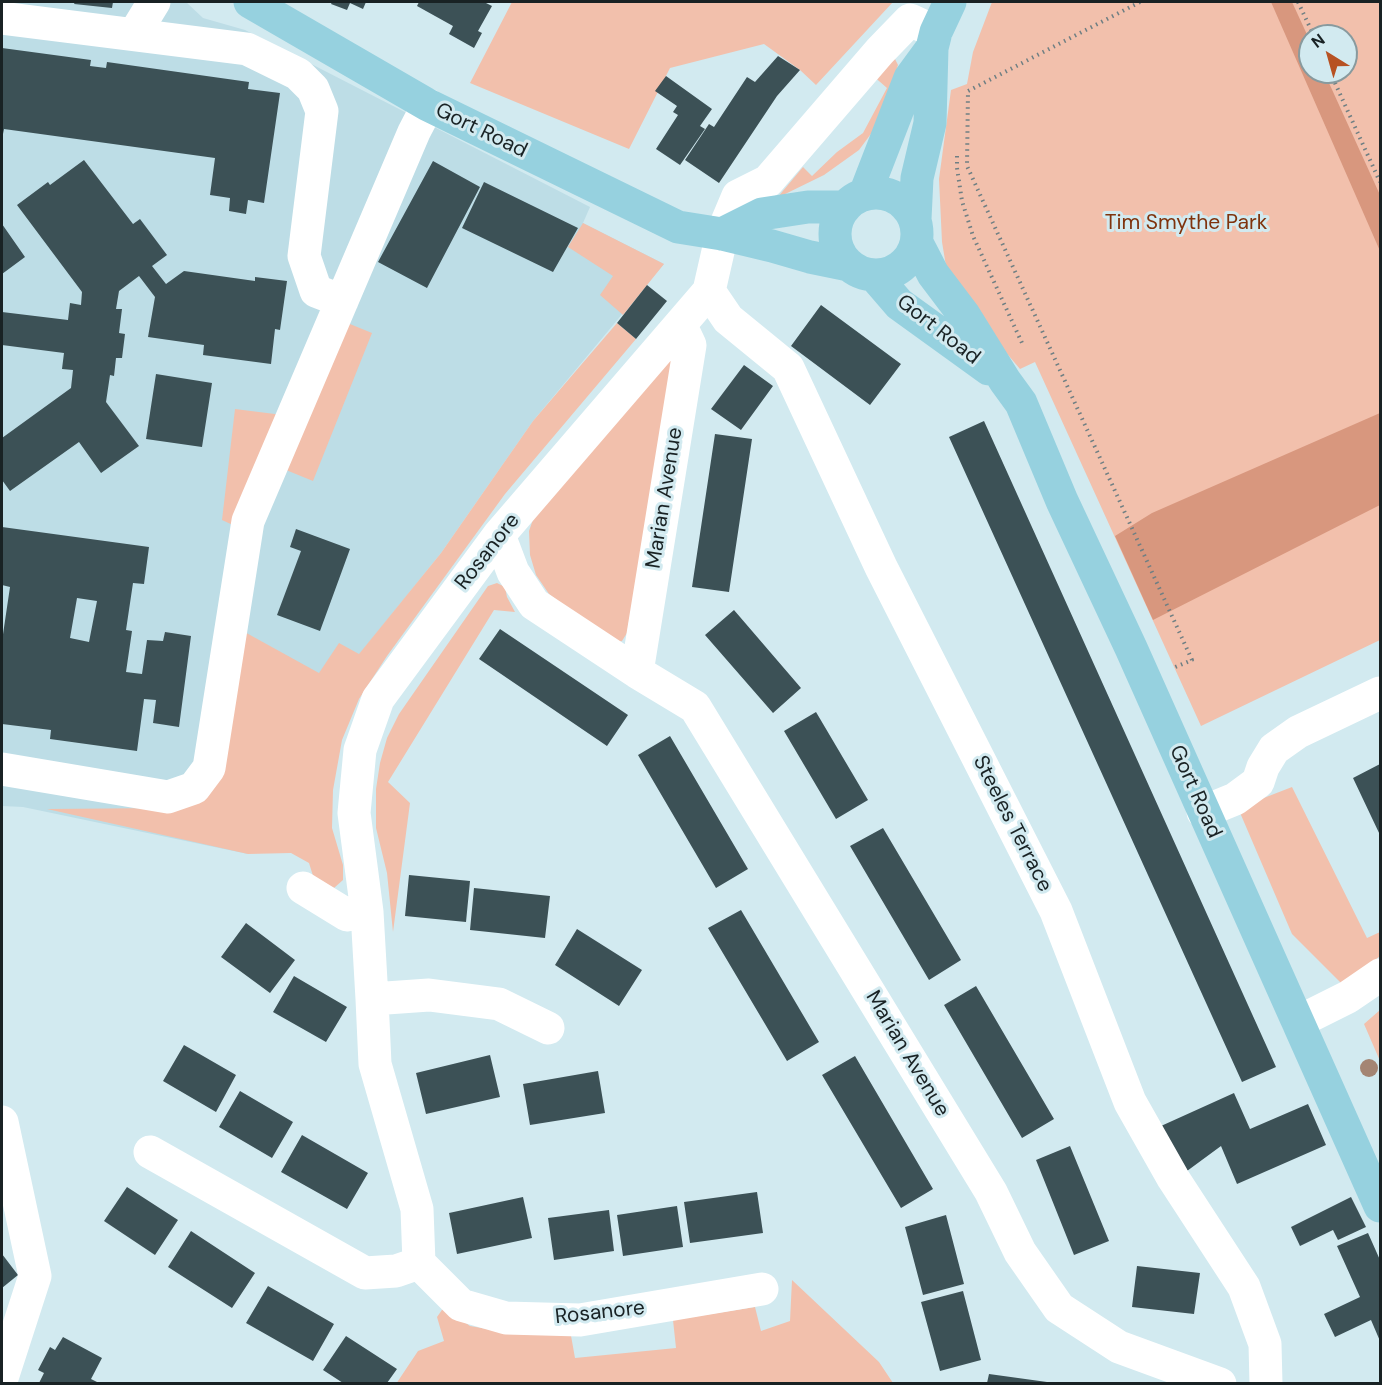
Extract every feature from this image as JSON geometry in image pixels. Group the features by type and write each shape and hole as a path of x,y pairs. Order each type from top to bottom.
{"main road":[{"name":"Gort Road","path":"250,2 428,105 678,227 722,234 862,270 899,303 1005,381"},
{"path":"934,40 930,123 917,178 913,254 897,270 886,274 862,270 841,256 836,244 835,231 838,219 854,201 879,154 910,78 934,40 950,2"},
{"path":"722,234 762,214 854,201 877,192 890,194 909,208 916,231"},
{"name":"Gort Road","path":"916,231 933,274 964,315 1021,403 1062,501 1145,680 1380,1206"}],"street":[{"path":"135,33 154,2"},
{"path":"2,18 135,33 246,49 298,74 313,88 322,111 304,256 316,291 342,301"},
{"name":"Rosanore","path":"762,1289 580,1320 506,1318 461,1305 419,1263 417,1209 375,1064 367,912 354,813 360,750 378,699 499,535 710,291 722,234 738,196 768,182 879,51 910,20 934,40"},
{"path":"17,766 168,797 194,788 208,768 248,521 414,132 428,105"},
{"name":"Steeles Terrace","path":"710,291 728,319 788,368 881,567 1056,911 1130,1102 1173,1178 1244,1287 1265,1344 1266,1383"},
{"name":"Marian Avenue","path":"637,672 690,345 681,326"},
{"name":"Marian Avenue","path":"499,535 513,572 534,604 695,707 992,1192 1020,1252 1059,1308 1119,1347 1220,1383"},
{"path":"1203,812 1234,799 1258,782 1263,767 1274,749 1298,732 1380,693"},
{"path":"303,888 347,915 367,912"},
{"path":"1298,1022 1348,997 1380,975"},
{"path":"372,999 429,995 499,1004 548,1028"},
{"path":"2,1122 35,1276 2,1378"},
{"path":"150,1152 365,1273 396,1271 419,1263"}],"path":[{"path":"1140,2 968,91 967,166 1192,660 1145,680"},
{"path":"1298,2 1308,24"},
{"path":"1335,84 1380,182"}],"shaded area":[{"path":"2,2 186,2 203,18 245,30 590,207 583,223 664,264 533,421 441,553 359,655 248,854 23,807 2,806"},
{"path":"1271,2 1292,2 1302,24 1298,24 1298,64"},
{"path":"1307,84 1329,84 1380,195 1380,251"},
{"path":"1380,413 1380,505 1153,620 1115,536 1152,513"}],"green space":[{"path":"512,2 893,2 816,85 800,70 764,44 670,68 629,149 470,83"},
{"name":"Tim Smythe Park","path":"992,2 1380,2 1380,640 1201,726 1035,362 1020,369 992,336 947,272 942,242 939,179 951,90 967,84 973,52"},
{"path":"894,57 898,65 879,123 859,150 824,175 777,198 803,167 812,176 837,152 863,133 887,88 871,74"},
{"path":"583,223 664,264 623,315 600,295 613,276 568,247"},
{"path":"345,322 372,333 313,481 286,470"},
{"path":"617,323 636,339 505,494 387,656 359,699 342,740 333,790 332,828 343,865 343,880 334,888 314,879 309,863 291,853 248,854 47,809 164,808 190,803 241,630 319,673 339,643 359,654 441,553 533,421"},
{"path":"677,350 627,633 622,641 613,643 549,594 536,575 530,555 529,531 539,502"},
{"path":"235,409 283,415 235,526 222,520"},
{"path":"497,583 505,587 507,597 515,612 494,610 388,782 410,803 393,932 387,873 376,828 376,789 387,738 399,714 488,586"},
{"path":"1292,787 1367,938 1380,932 1380,956 1344,986 1292,934 1238,808"},
{"path":"1380,1010 1380,1061 1364,1024"},
{"path":"792,1280 879,1362 893,1383 396,1384 418,1351 444,1341 437,1317 444,1307 470,1326 516,1334 570,1330 575,1358 676,1348 673,1320 755,1307 761,1331 790,1321"}],"building":[{"path":"75,2 113,2 112,8 74,4"},
{"path":"332,2 366,2 363,9 350,3 347,10 331,4"},
{"path":"419,2 484,2 492,6 478,31 482,33 474,48 449,34 453,26 417,6"},
{"path":"2,48 91,60 90,66 106,68 107,62 249,82 248,89 280,93 264,203 248,200 246,214 229,211 230,198 210,195 215,158 4,129 2,139"},
{"path":"778,56 800,70 777,96 719,183 685,160 709,124 714,127 747,77 755,82"},
{"path":"666,76 712,109 700,126 705,129 680,165 656,149 678,115 673,112 677,106 655,91"},
{"path":"84,160 133,224 140,219 167,255 152,266 166,284 184,271 255,281 255,277 287,281 280,330 275,329 271,364 203,355 204,345 148,337 155,297 139,276 119,291 116,309 122,309 119,333 125,334 122,358 116,358 114,376 110,375 106,402 139,446 101,473 79,442 10,491 2,480 2,438 71,388 73,370 62,369 64,353 2,345 2,312 68,320 70,303 81,305 82,292 17,205 48,182 50,185"},
{"path":"433,161 480,187 427,288 378,262"},
{"path":"484,182 578,228 553,272 462,228"},
{"path":"2,224 25,257 2,274"},
{"path":"647,285 667,301 636,339 617,323"},
{"path":"821,305 901,364 870,405 791,346"},
{"path":"744,365 773,386 741,430 711,409"},
{"path":"156,374 212,383 202,447 146,439"},
{"path":"984,421 1276,1067 1242,1082 949,437"},
{"path":"715,434 752,439 729,592 692,587"},
{"path":"2,527 149,547 144,584 133,583 126,630 132,631 126,672 142,674 147,640 163,641 165,632 191,636 179,727 153,723 156,700 144,699 137,751 50,739 51,730 2,724 2,641 10,587 2,585","holes":["77,598 97,601 89,642 70,638"]},
{"path":"296,529 350,549 320,631 277,615 301,551 290,547"},
{"path":"734,610 801,688 773,713 705,635"},
{"path":"500,629 628,715 607,746 479,659"},
{"path":"816,712 868,800 836,819 784,731"},
{"path":"670,736 748,869 716,888 638,755"},
{"path":"1380,764 1380,835 1353,778"},
{"path":"883,828 961,960 929,980 850,846"},
{"path":"409,875 470,881 466,922 405,916"},
{"path":"474,888 550,896 545,938 470,930"},
{"path":"741,910 819,1042 787,1061 708,928"},
{"path":"246,923 295,960 270,993 221,957"},
{"path":"577,929 642,970 619,1006 555,965"},
{"path":"294,976 347,1007 326,1042 273,1012"},
{"path":"976,986 1054,1119 1022,1138 944,1005"},
{"path":"184,1045 236,1075 216,1112 163,1081"},
{"path":"490,1055 500,1097 426,1114 416,1073"},
{"path":"855,1056 933,1189 901,1208 822,1075"},
{"path":"598,1071 605,1113 530,1125 523,1084"},
{"path":"240,1091 293,1122 272,1158 219,1127"},
{"path":"1234,1093 1250,1129 1308,1104 1326,1145 1237,1184 1221,1146 1187,1171 1161,1126"},
{"path":"302,1135 368,1173 347,1209 281,1172"},
{"path":"1070,1146 1109,1241 1074,1255 1036,1160"},
{"path":"127,1187 178,1220 155,1255 104,1221"},
{"path":"757,1192 763,1233 690,1243 684,1202"},
{"path":"523,1197 532,1238 457,1254 449,1213"},
{"path":"1351,1197 1366,1227 1338,1240 1333,1230 1300,1246 1291,1227"},
{"path":"677,1206 683,1247 623,1256 617,1215"},
{"path":"609,1210 614,1251 554,1260 548,1218"},
{"path":"946,1215 964,1284 923,1295 905,1227"},
{"path":"191,1231 255,1273 232,1308 168,1267"},
{"path":"1368,1233 1380,1260 1380,1341 1371,1320 1335,1337 1324,1314 1360,1297 1337,1246"},
{"path":"2,1254 18,1275 2,1288"},
{"path":"1137,1266 1200,1273 1194,1314 1132,1307"},
{"path":"268,1286 334,1324 313,1361 246,1323"},
{"path":"963,1291 981,1360 940,1371 921,1302"},
{"path":"346,1336 397,1369 387,1383 343,1383 323,1370"},
{"path":"63,1337 102,1358 91,1379 99,1383 39,1383 44,1373 38,1370 50,1347 55,1350"},
{"path":"989,1374 1047,1382 1047,1383 987,1383"}]}
